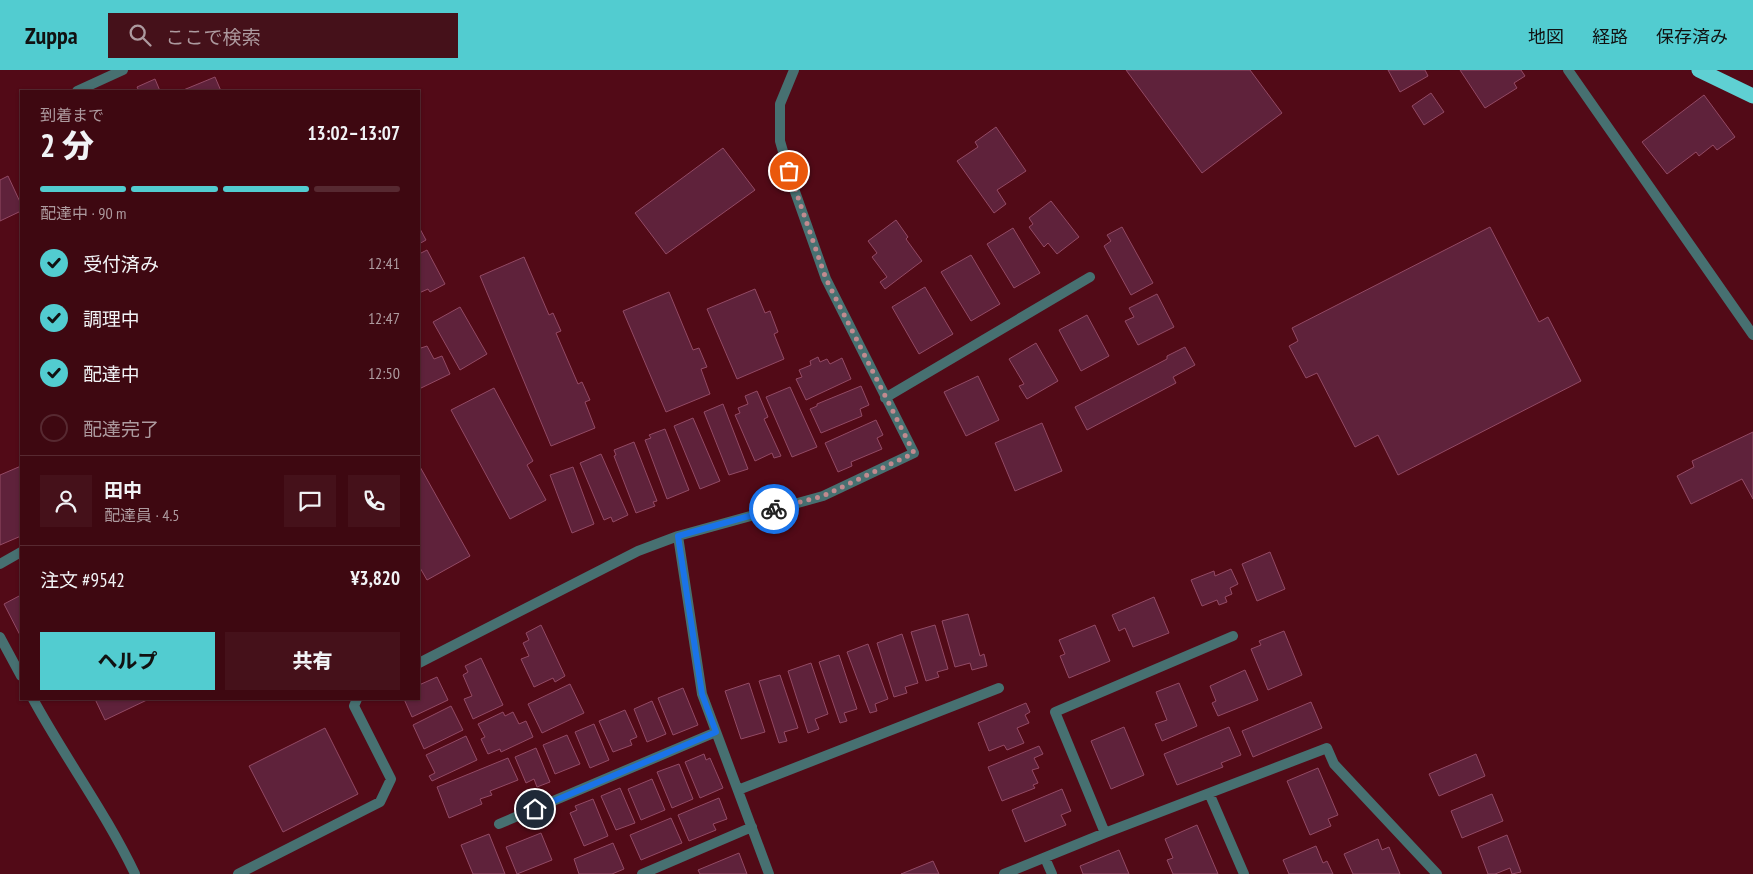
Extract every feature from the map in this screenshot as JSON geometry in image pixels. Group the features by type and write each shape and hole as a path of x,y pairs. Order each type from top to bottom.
{"highway":[{"path":"1699,70 1753,96"}],"street":[{"path":"79,90 123,70"},
{"path":"420,662 638,550 678,536 823,496 914,453 826,279 793,186 780,142 780,104 794,70"},
{"path":"1568,70 1753,334"},
{"path":"886,398 1090,277"},
{"path":"678,536 702,694 769,874"},
{"path":"0,564 20,553"},
{"path":"1105,833 1055,712 1233,636"},
{"path":"0,637 20,674"},
{"path":"738,790 998,688"},
{"path":"35,700 55,738 110,825 135,874"},
{"path":"238,874 380,802 391,779 354,706 357,700"},
{"path":"499,824 716,732"},
{"path":"1004,874 1327,748 1334,764 1437,874"},
{"path":"1209,793 1244,874"},
{"path":"642,874 752,828"},
{"path":"1045,858 1052,874"}],"building":[{"path":"1126,70 1250,70 1282,113 1202,173"},
{"path":"1388,70 1425,70 1428,76 1400,92"},
{"path":"1460,70 1521,70 1525,76 1514,83 1517,88 1485,108"},
{"path":"215,77 221,90 183,90"},
{"path":"155,79 160,90 138,90 137,87"},
{"path":"1431,93 1444,112 1424,125 1412,106"},
{"path":"1704,95 1735,137 1717,150 1713,145 1699,156 1696,152 1667,174 1642,142"},
{"path":"996,127 1026,171 997,190 1006,204 994,213 957,161 978,147 975,142"},
{"path":"723,148 755,190 666,254 635,213"},
{"path":"8,176 20,202 20,211 0,221 0,180"},
{"path":"1051,201 1079,237 1057,254 1048,243 1044,247 1029,227 1033,224 1029,218"},
{"path":"896,220 908,237 906,239 922,261 885,289 880,282 887,277 872,257 877,253 868,241"},
{"path":"1122,227 1153,283 1131,295 1104,246 1111,241 1107,235"},
{"path":"1490,227 1539,322 1548,317 1581,381 1398,475 1378,435 1355,447 1317,373 1306,378 1289,346 1298,341 1292,328"},
{"path":"1013,228 1040,273 1014,288 987,244"},
{"path":"420,229 426,240 420,243"},
{"path":"427,250 445,284 430,292 428,289 420,293 420,254"},
{"path":"971,255 1000,304 971,321 941,272"},
{"path":"524,257 549,315 553,313 561,331 556,333 578,384 582,382 590,400 585,402 595,428 551,446 480,276"},
{"path":"925,287 953,334 919,354 892,307"},
{"path":"755,289 765,313 770,311 778,332 774,334 784,359 737,379 707,309"},
{"path":"669,292 693,350 699,348 707,367 701,369 710,394 666,412 623,311"},
{"path":"1157,294 1174,327 1138,345 1125,321 1134,317 1129,308"},
{"path":"460,307 487,354 460,370 433,322"},
{"path":"1087,315 1109,356 1081,371 1059,330"},
{"path":"1036,343 1058,381 1027,399 1019,386 1024,384 1009,359"},
{"path":"420,346 421,348 427,346 434,359 442,356 450,374 420,389"},
{"path":"1185,347 1195,365 1173,377 1176,383 1087,430 1075,407 1167,359 1167,356"},
{"path":"818,357 820,362 827,359 830,364 842,358 851,379 806,400 796,379 802,377 799,370 811,365 810,361"},
{"path":"978,376 999,420 966,436 944,392"},
{"path":"861,386 869,405 860,409 862,416 821,433 810,409 817,406 817,404"},
{"path":"790,387 817,447 792,457 766,397"},
{"path":"494,388 533,461 527,465 546,500 510,519 451,410"},
{"path":"757,391 768,417 764,419 781,456 774,458 772,453 755,461 735,415 740,413 738,408 748,404 745,396"},
{"path":"723,404 748,469 729,475 704,412"},
{"path":"693,418 720,481 700,489 674,426"},
{"path":"876,420 883,435 877,438 882,449 851,462 852,466 838,472 825,443"},
{"path":"1042,423 1062,471 1015,491 995,443"},
{"path":"665,429 689,490 667,499 645,440 651,438 649,435"},
{"path":"1753,432 1753,499 1742,479 1691,504 1677,476 1694,467 1692,461"},
{"path":"634,442 657,501 653,502 655,506 636,513 614,456 616,455 614,450"},
{"path":"601,454 628,515 613,522 611,517 604,520 580,463"},
{"path":"20,466 20,536 0,545 0,475"},
{"path":"420,467 470,556 427,580 420,568"},
{"path":"573,467 594,524 572,533 550,475"},
{"path":"1270,552 1285,589 1257,601 1242,564"},
{"path":"1231,569 1238,584 1230,588 1232,594 1225,597 1227,602 1219,605 1217,600 1202,606 1191,580 1214,571 1215,576"},
{"path":"20,596 20,635 4,604"},
{"path":"1154,597 1169,633 1133,647 1125,628 1119,631 1112,615"},
{"path":"968,614 980,656 984,654 987,666 972,670 970,663 955,667 942,621"},
{"path":"541,625 565,676 555,682 553,678 534,687 521,659 529,656 523,643 529,640 526,633"},
{"path":"935,625 948,669 937,672 939,677 926,681 911,632"},
{"path":"1095,625 1110,661 1069,678 1060,656 1065,654 1059,640"},
{"path":"1284,631 1302,675 1268,690 1251,649 1261,645 1259,641"},
{"path":"902,634 918,683 905,687 907,693 894,697 877,643"},
{"path":"868,644 888,699 875,704 877,711 870,713 847,652"},
{"path":"839,655 857,709 844,713 847,721 840,723 819,662"},
{"path":"481,658 503,705 473,719 464,699 472,696 463,675 468,672 465,666"},
{"path":"811,663 828,714 815,719 819,729 808,733 788,671"},
{"path":"1245,670 1258,700 1218,716 1212,703 1216,701 1210,686"},
{"path":"780,675 798,728 784,732 787,741 779,743 759,681"},
{"path":"437,677 448,700 412,717 404,700 420,700 420,685"},
{"path":"749,683 765,732 741,739 725,691"},
{"path":"1179,683 1197,726 1162,741 1155,724 1167,720 1156,692"},
{"path":"570,684 584,713 542,733 528,704"},
{"path":"683,688 698,725 673,735 658,698"},
{"path":"95,700 147,700 105,720"},
{"path":"652,701 666,734 647,742 634,709"},
{"path":"1311,702 1322,728 1253,757 1242,731"},
{"path":"1026,703 1030,712 1025,715 1029,723 1017,728 1024,743 1007,750 1004,745 989,751 978,723"},
{"path":"451,706 463,730 424,749 413,725"},
{"path":"625,710 637,737 630,740 632,745 613,752 599,721"},
{"path":"503,712 505,716 513,712 519,724 526,721 533,737 501,752 500,749 488,754 481,739 485,737 478,724"},
{"path":"594,724 609,760 590,768 575,732"},
{"path":"1124,727 1144,775 1111,789 1091,741"},
{"path":"1229,727 1241,755 1221,763 1223,767 1177,785 1164,754"},
{"path":"325,728 358,794 283,832 249,766"},
{"path":"567,735 580,764 555,774 543,745"},
{"path":"466,736 477,760 432,781 429,776 435,773 426,755"},
{"path":"1039,746 1043,754 1034,758 1039,768 1032,770 1038,783 1033,785 1035,788 1002,801 988,767"},
{"path":"536,748 550,782 537,787 534,779 526,783 515,757"},
{"path":"704,754 706,760 710,758 723,788 700,798 685,762"},
{"path":"1476,754 1485,776 1439,796 1429,774"},
{"path":"508,758 518,780 490,791 492,795 480,799 482,804 449,818 437,787"},
{"path":"679,764 693,799 672,808 657,772"},
{"path":"1318,768 1338,815 1328,819 1331,826 1310,835 1287,781"},
{"path":"652,779 665,810 641,820 628,789"},
{"path":"620,788 635,823 616,830 601,796"},
{"path":"1062,789 1071,811 1061,815 1066,825 1025,842 1012,810"},
{"path":"1492,794 1503,821 1462,838 1451,811"},
{"path":"719,798 727,819 713,824 716,830 689,841 678,815"},
{"path":"593,799 608,836 584,846 570,813 577,810 575,806"},
{"path":"671,818 682,843 641,860 630,835"},
{"path":"1197,825 1218,874 1173,874 1167,860 1173,858 1165,839"},
{"path":"541,833 552,860 517,874 506,847"},
{"path":"489,834 505,874 473,874 461,845"},
{"path":"1507,835 1521,872 1512,874 1510,868 1495,874 1488,874 1478,847"},
{"path":"1378,839 1382,850 1389,847 1400,874 1353,874 1344,854"},
{"path":"613,843 624,869 612,874 579,874 574,859"},
{"path":"1316,846 1323,863 1327,861 1333,874 1289,874 1283,860"},
{"path":"1119,850 1129,874 1083,874 1080,866"},
{"path":"739,853 747,874 700,874 698,870"},
{"path":"933,861 939,874 901,874"}],"way so far":[{"path":"774,509 823,496 914,453 861,352 826,279 789,171"}],"route":[{"path":"535,809 716,732 702,694 678,536 774,509"}]}
